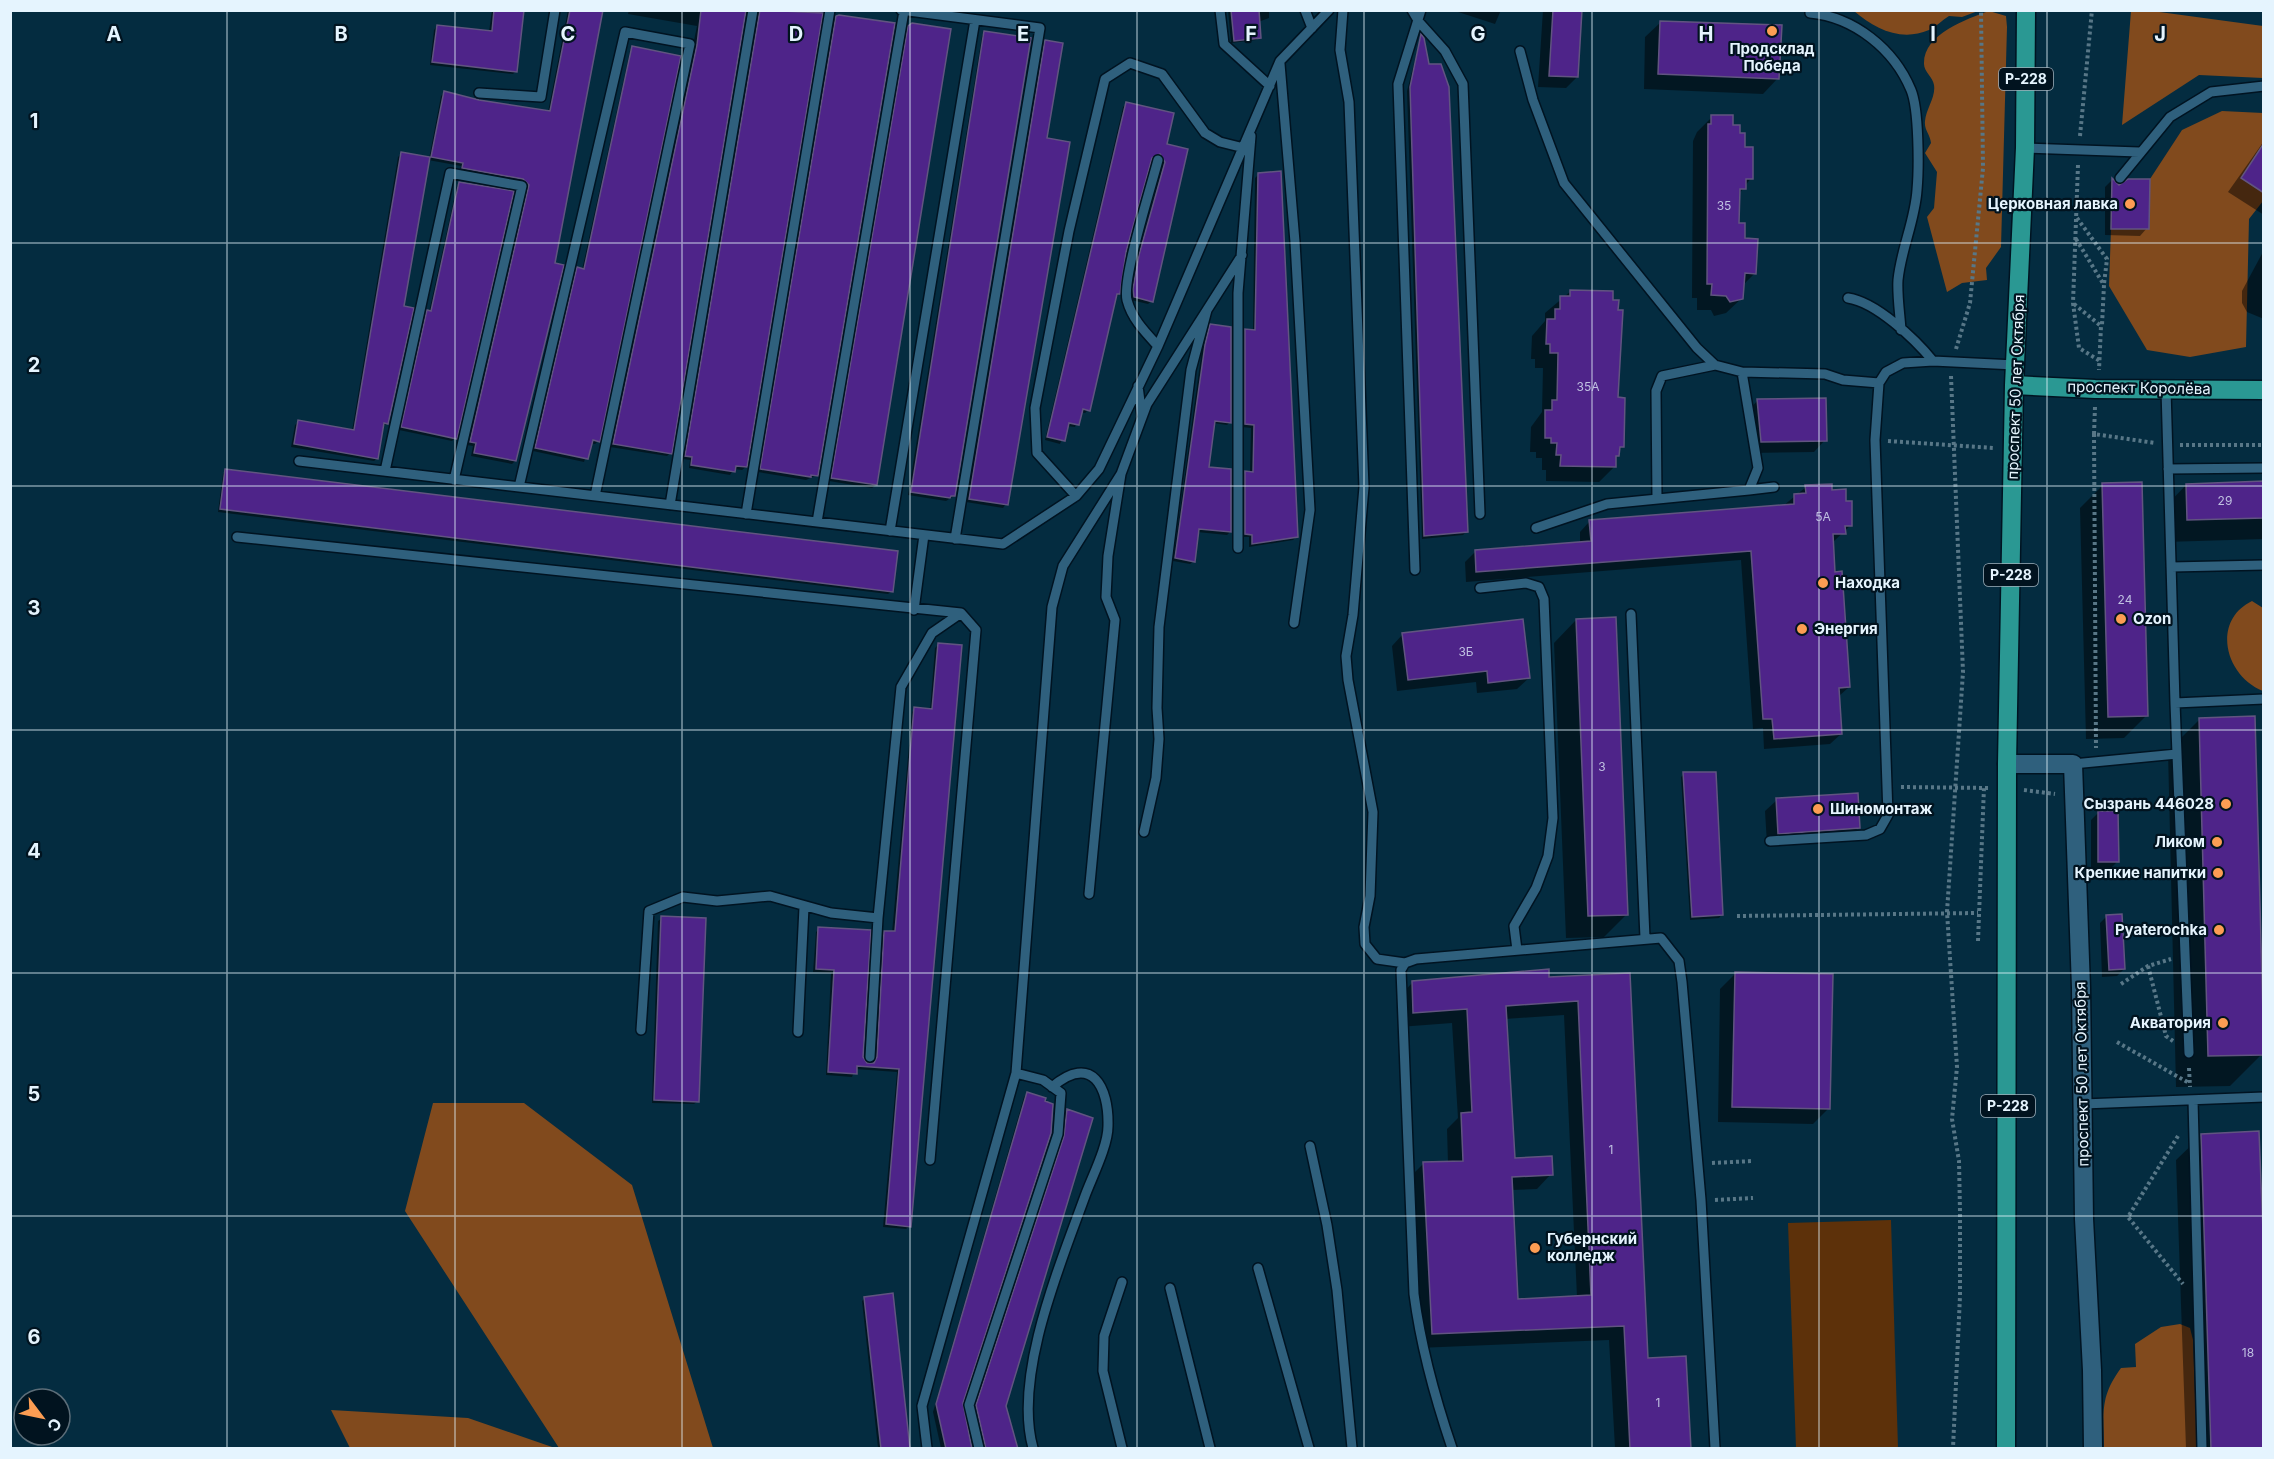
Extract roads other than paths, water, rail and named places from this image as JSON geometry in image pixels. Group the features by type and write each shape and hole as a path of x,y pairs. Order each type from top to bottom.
{"main road":[{"name":"проспект 50 лет Октября","path":"2006,1449 2007,764 2014,385 2025,148 2026,10"},
{"name":"проспект Королёва","path":"2014,385 2264,390"}],"street":[{"path":"2007,764 2073,764"},
{"name":"проспект 50 лет Октября","path":"2073,764 2084,1220 2092,1370 2092,1449"}],"lane":[{"path":"478,93 541,97 555,10"},
{"path":"670,505 753,10"},
{"path":"746,514 830,10"},
{"path":"1220,10 1224,44 1270,86"},
{"path":"1305,10 1312,28"},
{"path":"299,461 1003,544 1076,496 1099,469 1158,346 1280,61 1329,10"},
{"path":"1343,10 1340,50 1349,102 1364,488 1353,615 1346,656 1348,680 1374,812 1370,896 1364,927 1365,944 1377,959 1405,963 1416,959 1661,938 1679,961 1701,1200 1715,1449"},
{"path":"1412,10 1419,22 1445,51 1463,84 1480,514"},
{"path":"1415,570 1398,84 1421,10"},
{"path":"817,522 903,11 1041,28 955,539"},
{"path":"1810,13 1832,17 1872,38 1886,51 1911,91 1915,117 1918,190 1898,283 1901,330"},
{"path":"890,531 975,20"},
{"path":"519,487 624,32 690,44 596,496"},
{"path":"1520,51 1533,100 1564,183 1697,348 1715,365"},
{"path":"1280,61 1295,242 1310,510 1294,623"},
{"path":"1076,496 1037,453 1035,408 1069,231 1105,79 1130,63 1162,74 1205,133 1220,142 1244,148"},
{"path":"2120,178 2170,117 2211,92 2264,86"},
{"path":"1238,548 1240,456 1237,410 1240,343 1238,293 1251,131"},
{"path":"2025,148 2139,152"},
{"path":"1158,160 1133,254 1126,298 1136,321 1158,346"},
{"path":"385,471 450,173 522,186 454,480"},
{"path":"927,1449 922,1406 1016,1073 1052,608 1063,566 1121,474 1142,420 1171,365 1242,255"},
{"path":"1848,298 1865,302 1919,345 1933,361"},
{"path":"1144,832 1156,778 1159,739 1157,708 1160,627 1166,569 1191,370 1207,310"},
{"path":"1770,841 1866,834 1880,829 1888,815 1875,440 1879,383 1886,372 1903,363 1933,361 1950,364 2015,365"},
{"path":"1658,499 1656,391 1662,376 1715,365 1742,372 1825,374 1843,380 1879,383"},
{"path":"1742,372 1758,468 1749,490"},
{"path":"1138,386 1142,420"},
{"path":"2166,389 2175,703 2189,1053"},
{"path":"2168,468 2264,468"},
{"path":"1089,894 1115,620 1106,597 1108,556 1121,474"},
{"path":"1536,528 1607,504 1774,487"},
{"path":"914,610 924,535"},
{"path":"237,537 914,610 961,613 976,630 930,1160"},
{"path":"2171,567 2264,565"},
{"path":"1480,588 1526,583 1539,587 1544,599 1553,818 1548,856 1536,888 1514,927 1517,950"},
{"path":"870,1057 878,918 901,687 932,633 961,613"},
{"path":"1631,614 1645,938"},
{"path":"2175,703 2264,699"},
{"path":"2073,764 2177,754"},
{"path":"641,1030 649,911 683,897 717,901 770,897 804,907 878,918"},
{"path":"798,1032 804,907"},
{"path":"1405,963 1400,980 1414,1294 1421,1343 1440,1417 1452,1449"},
{"path":"1033,1449 1028,1394 1035,1355 1048,1301 1108,1129 1102,1086 1091,1074 1077,1071 1063,1077 1052,1087"},
{"path":"979,1449 969,1405 1058,1134 1061,1093 1043,1080 1016,1073"},
{"path":"2082,1104 2264,1097"},
{"path":"2193,1100 2202,1449"},
{"path":"1310,1146 1327,1225 1337,1290 1352,1449"},
{"path":"1258,1268 1309,1449"},
{"path":"1122,1282 1104,1336 1103,1371 1122,1449"},
{"path":"1170,1288 1210,1449"}],"place":[{"name":"Продсклад Победа","path":"1772,31"},
{"name":"Церковная лавка","path":"2130,204"},
{"name":"Находка","path":"1823,583"},
{"name":"Ozon","path":"2121,619"},
{"name":"Энергия","path":"1802,629"},
{"name":"Сызрань 446028","path":"2226,804"},
{"name":"Шиномонтаж","path":"1818,809"},
{"name":"Ликом","path":"2217,842"},
{"name":"Крепкие напитки","path":"2218,873"},
{"name":"Pyaterochka","path":"2219,930"},
{"name":"Акватория","path":"2223,1023"},
{"name":"Губернский колледж","path":"1535,1248"}]}
